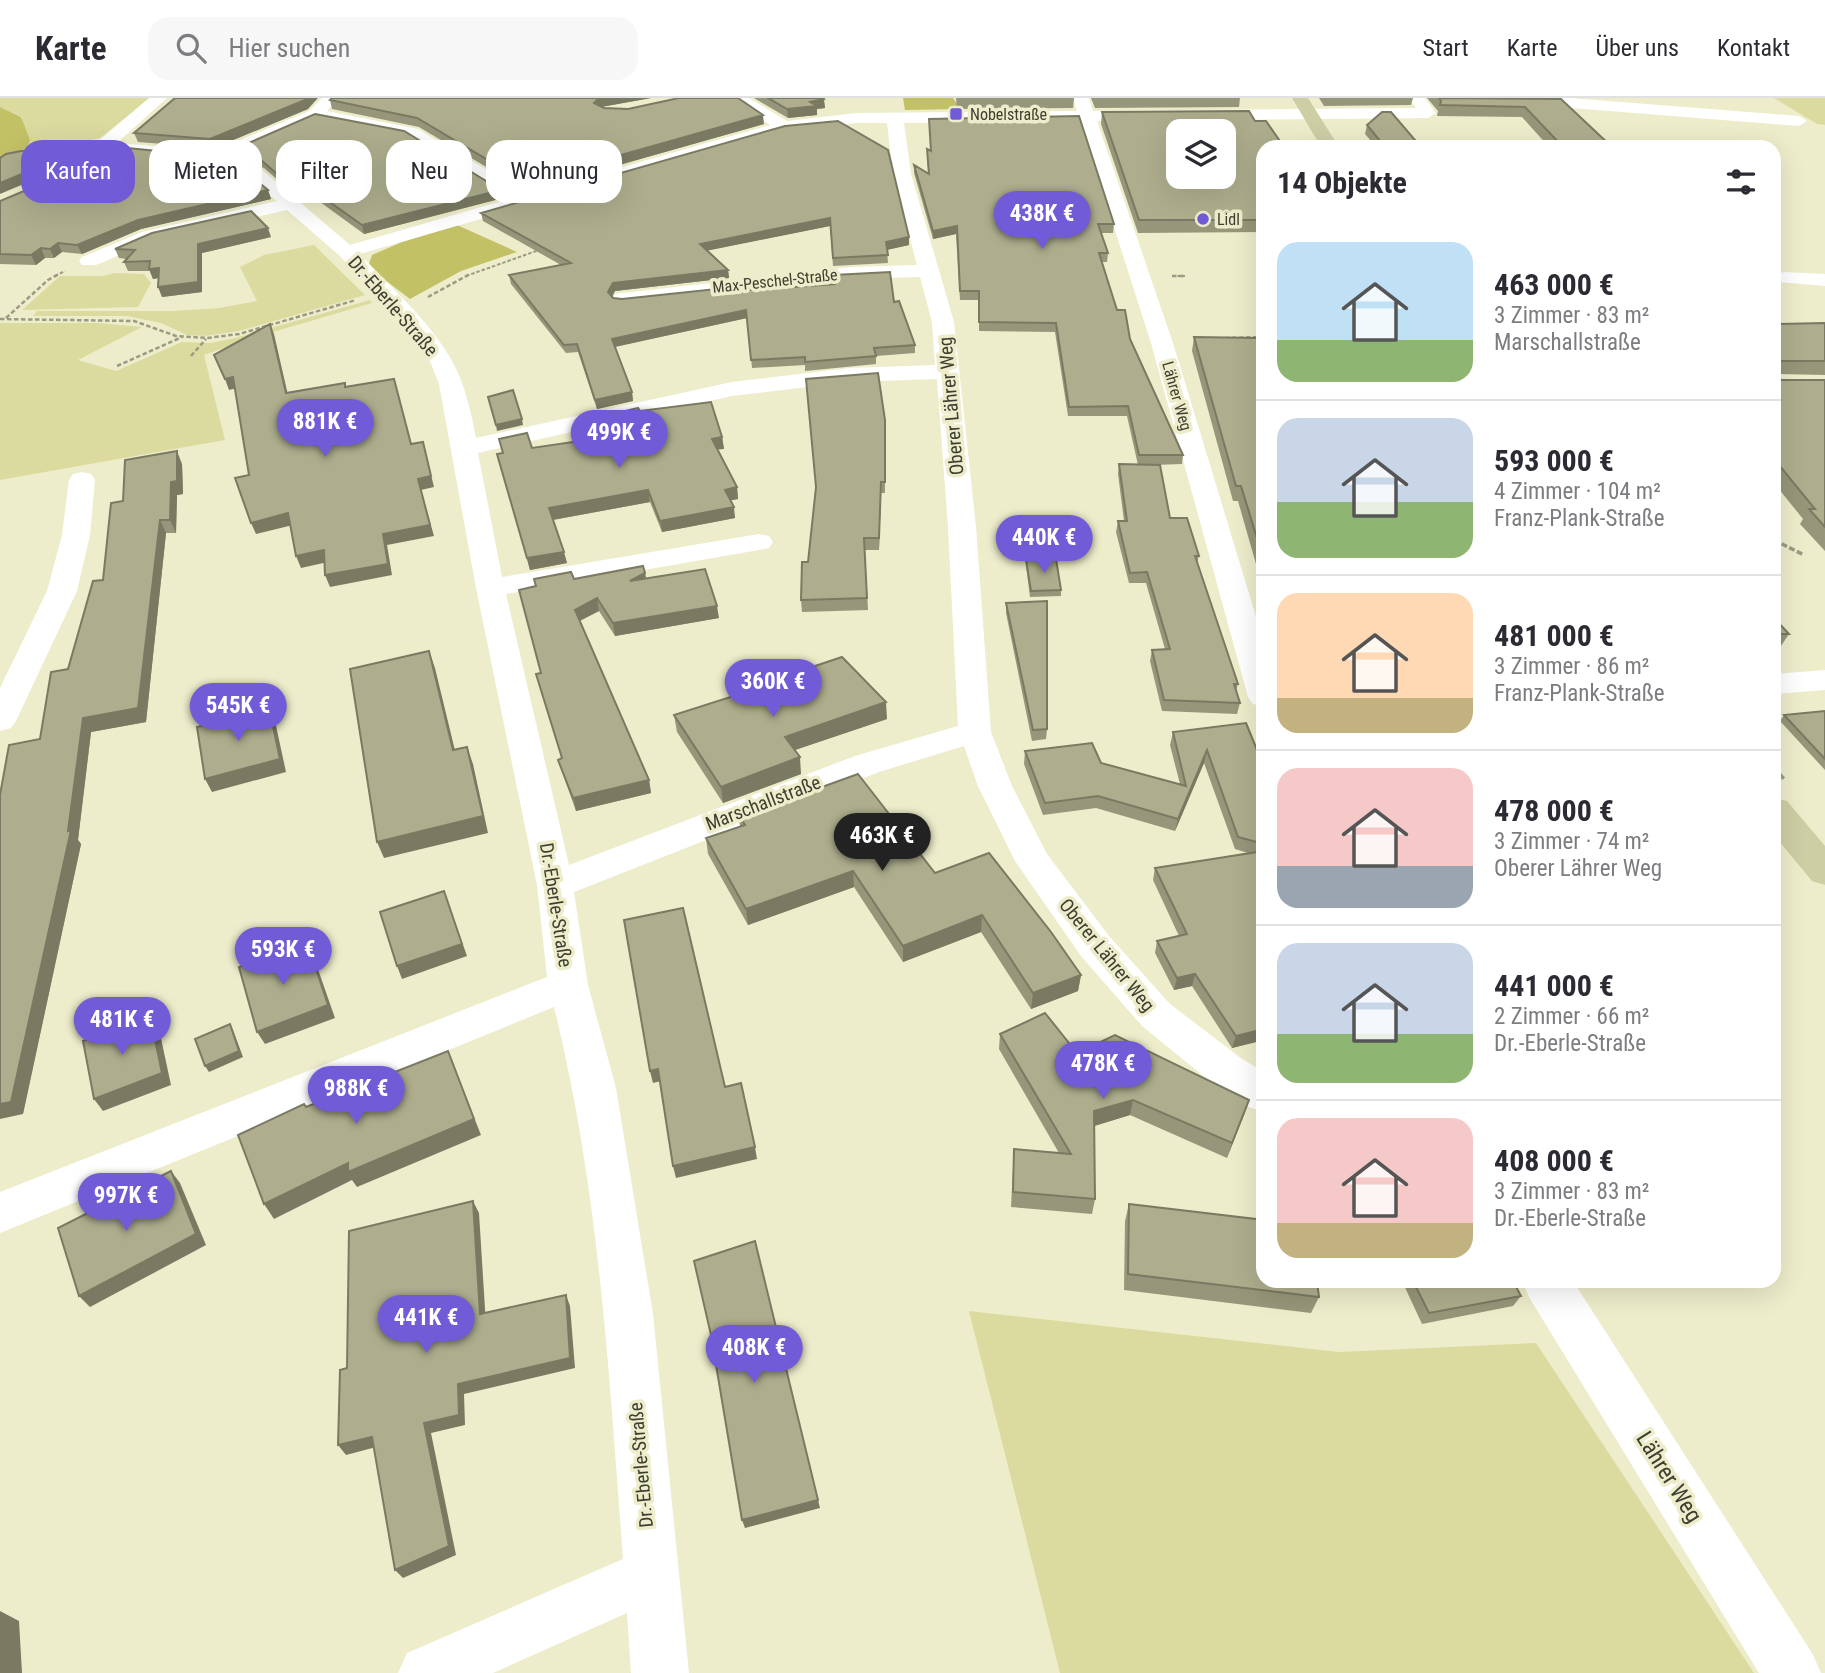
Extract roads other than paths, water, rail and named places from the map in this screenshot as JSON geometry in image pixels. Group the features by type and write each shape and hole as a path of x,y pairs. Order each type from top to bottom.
{"main road":[{"path":"1305,106 1326,140"},
{"path":"1781,818 1825,871"}],"street":[{"name":"Dr.-Eberle-Straße","path":"149,153 92,154 159,98"},
{"path":"255,140 315,114 331,98"},
{"path":"738,98 784,126"},
{"path":"622,172 784,126 833,120 1085,107 1171,116 1305,106 1428,113 1417,98"},
{"path":"1509,98 1606,101 1805,125 1760,98"},
{"name":"Lährer Weg","path":"1085,107 1162,343 1256,669"},
{"path":"315,114 412,133 486,176"},
{"name":"Oberer Lährer Weg","path":"895,118 902,174 943,322 962,527 975,732 995,786 1033,861 1095,947 1156,1015 1227,1072 1256,1089"},
{"name":"Dr.-Eberle-Straße","path":"262,179 346,252 391,300 425,338 441,361 451,384 465,448 489,589 555,885 569,985 594,1088 629,1314 660,1673"},
{"path":"346,252 514,203"},
{"path":"89,261 158,234 289,204"},
{"name":"Max-Peschel-Straße","path":"623,299 852,273 927,271"},
{"path":"1784,278 1825,280"},
{"path":"465,448 732,389 849,376 947,372"},
{"path":"0,721 62,591 76,535 82,480"},
{"path":"489,589 759,542"},
{"path":"1781,683 1825,680"},
{"name":"Marschallstraße","path":"555,885 867,764 975,732"},
{"path":"0,1213 569,985"},
{"name":"Lährer Weg","path":"1550,1288 1791,1673"},
{"path":"427,1673 650,1575"}],"place":[{"name":"Nobelstraße","path":"956,114"},
{"name":"Lidl","path":"1203,219"}]}
